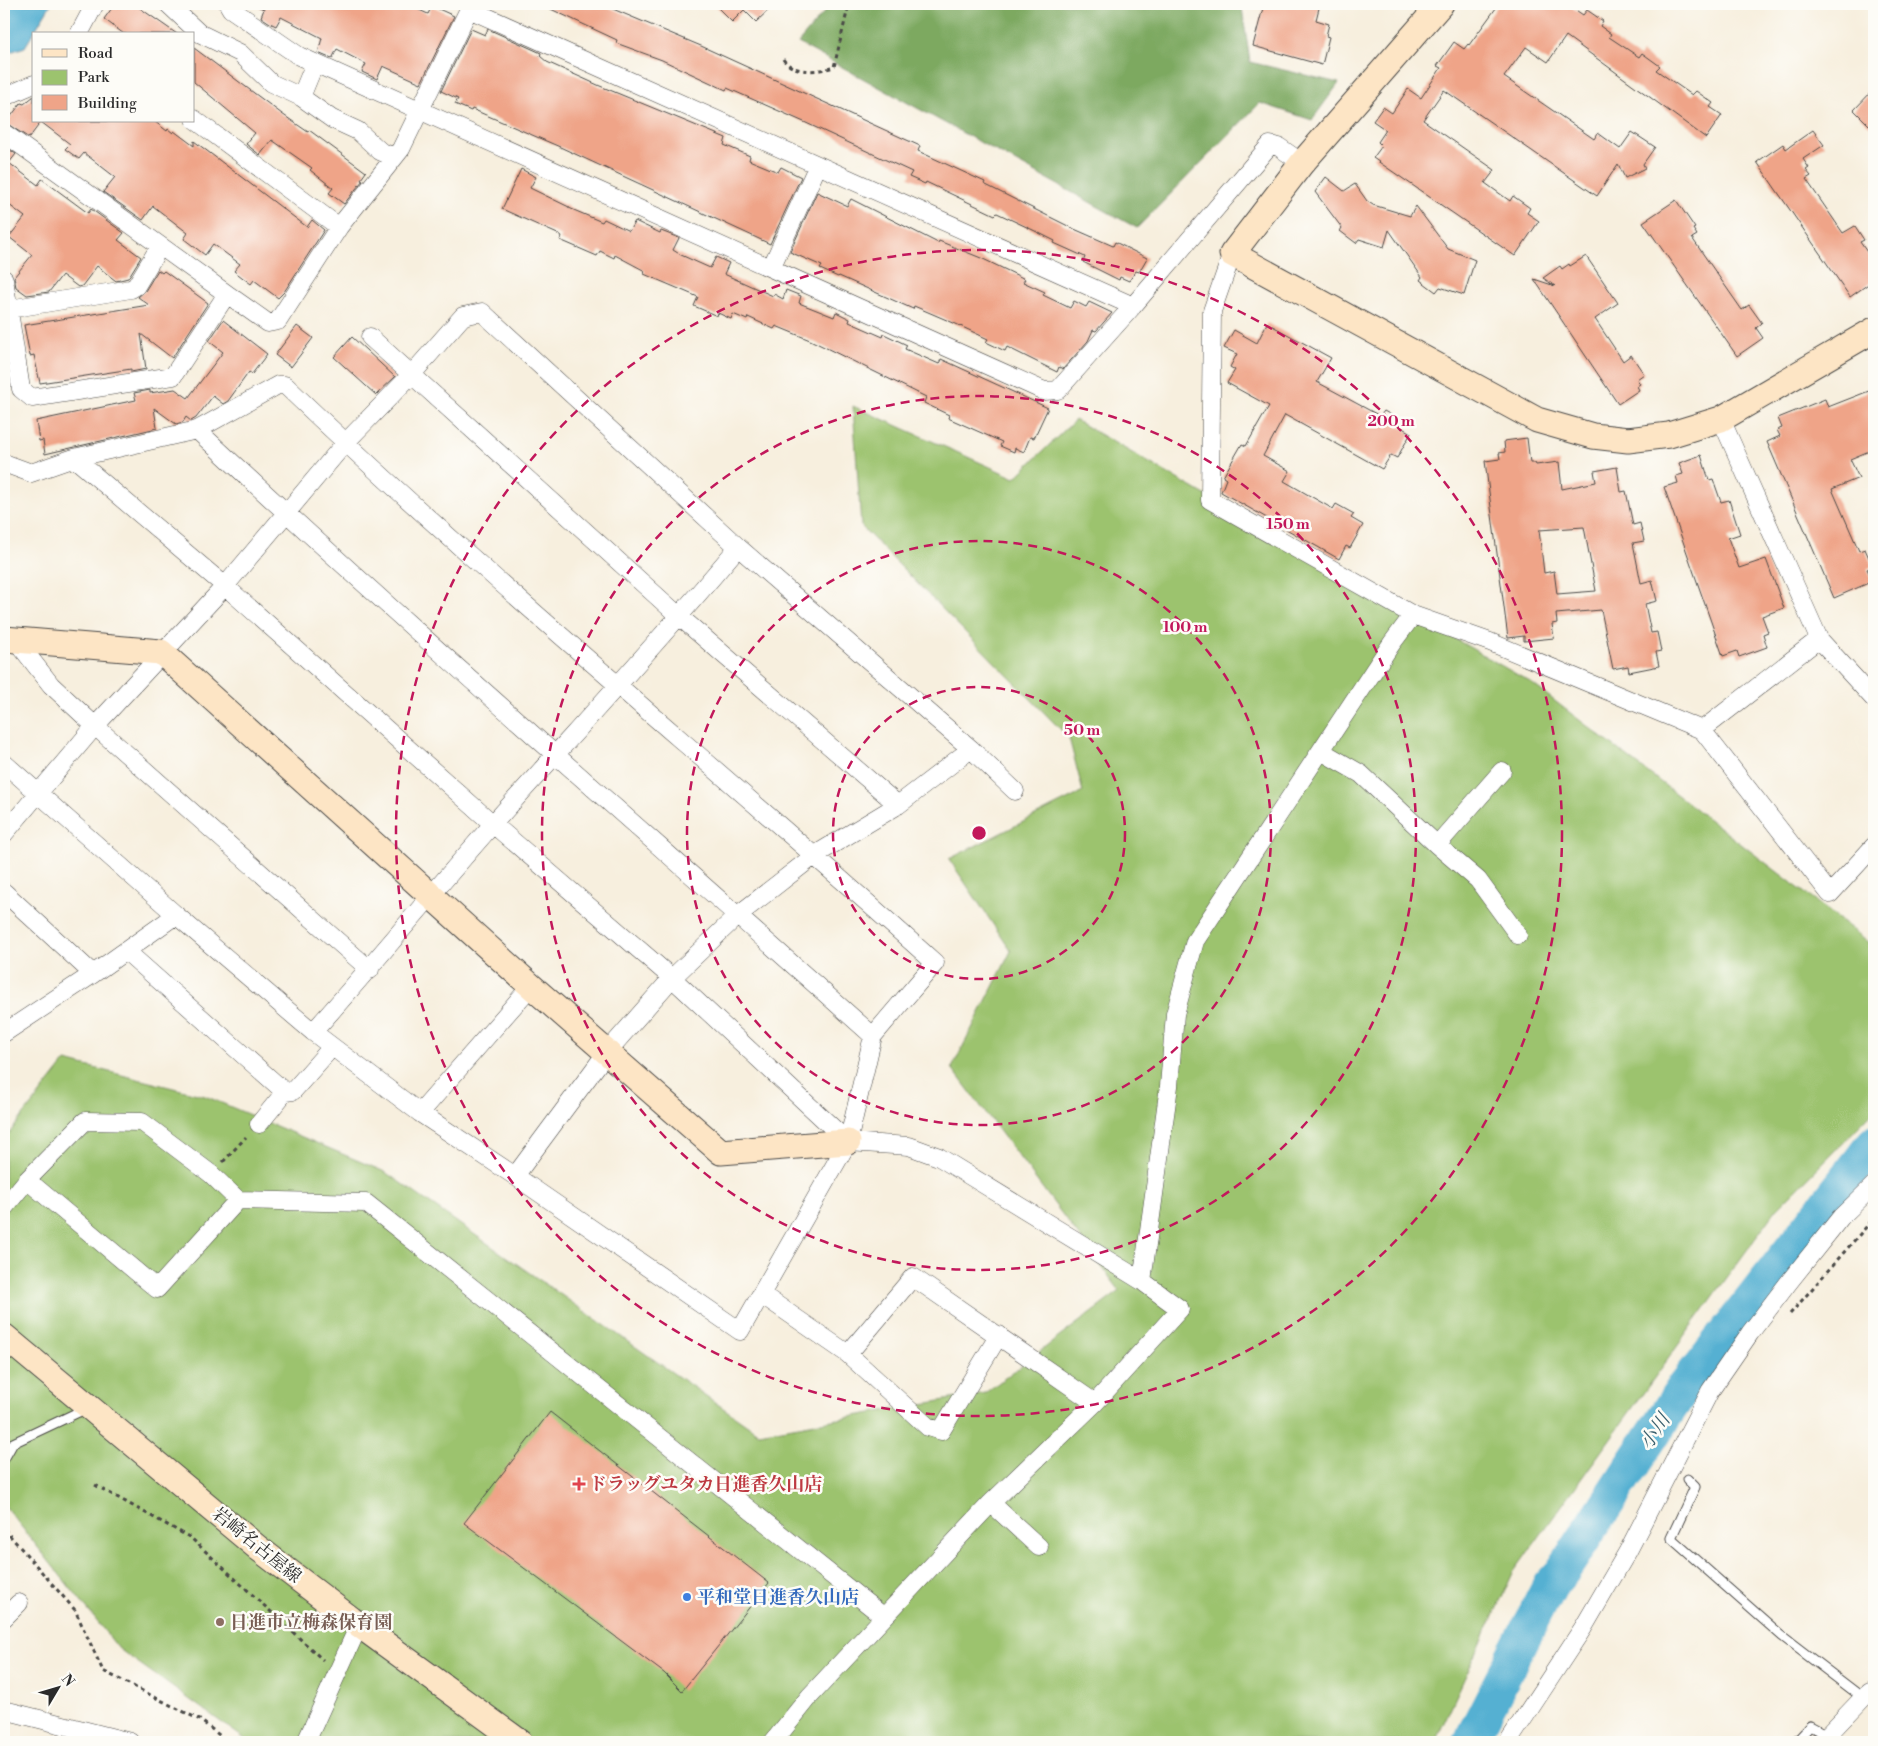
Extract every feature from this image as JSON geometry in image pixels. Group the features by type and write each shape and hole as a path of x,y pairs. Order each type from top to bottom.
{"street":[{"path":"80,32 95,4"},
{"path":"168,4 199,33 240,53 271,83 300,97 332,119 358,131 380,150 392,157"},
{"path":"228,4 231,9 285,48 315,63 419,112 1049,392 1058,390 1133,306 1270,145 1278,147 1302,163"},
{"path":"1441,4 1302,163 1232,254 1212,311 1210,500 1413,615 1490,642 1702,730 1830,894 1874,846"},
{"path":"4,133 268,323 278,321 339,227 400,149 419,112 463,7 1133,306"},
{"path":"300,97 315,63"},
{"path":"4,97 32,85"},
{"path":"195,120 339,227"},
{"path":"770,268 818,164"},
{"path":"8,309 131,289 136,286 160,246"},
{"path":"1232,254 1537,420 1593,436 1628,440 1669,435 1721,419 1874,330"},
{"path":"4,279 21,389 32,398 173,376 227,294"},
{"path":"4,834 39,795 95,726 161,652 225,586 284,512 345,443 412,374 463,316 482,312 738,547 971,749 1015,791"},
{"path":"370,337 680,617 898,805"},
{"path":"4,463 31,472 74,458 197,430 278,384 285,386 345,443 616,686 815,855 935,963 873,1036 848,1142 740,1331 420,1113 332,1047 176,915 4,763"},
{"path":"1721,419 1819,639 1874,699"},
{"path":"197,430 284,512 556,756 873,1036"},
{"path":"74,458 225,586 493,824 672,978 848,1142"},
{"path":"313,1032 370,970 493,824 680,617 738,547"},
{"path":"1142,1281 1169,1086 1175,1014 1195,941 1413,615"},
{"path":"9,639 161,652 531,986 721,1152 848,1142 909,1146 939,1157 1142,1281 1180,1309 1095,1403 991,1503 810,1696 773,1742"},
{"path":"9,639 51,685 95,726 370,970"},
{"path":"1702,730 1819,639"},
{"path":"515,1176 607,1052 672,978 738,916 815,855 898,805 971,749"},
{"path":"1321,751 1361,774 1437,845 1478,880 1518,935"},
{"path":"1437,845 1502,771"},
{"path":"4,892 93,974"},
{"path":"5,1029 93,974 176,915"},
{"path":"126,951 286,1092"},
{"path":"420,1113 531,986"},
{"path":"259,1124 286,1092 293,1091 332,1047"},
{"path":"4,1208 27,1180 84,1120 142,1122 211,1174 238,1200 366,1203 884,1618"},
{"path":"27,1180 157,1289 238,1200"},
{"path":"1508,1742 1583,1628 1628,1552 1710,1391 1750,1333 1789,1282 1841,1217 1874,1185"},
{"path":"848,1354 913,1277 1095,1403"},
{"path":"761,1294 848,1354 928,1427 941,1431 999,1335"},
{"name":"岩崎名古屋線","path":"4,1336 258,1548 520,1742"},
{"path":"991,1503 1039,1547"},
{"path":"4,1618 19,1603"},
{"path":"306,1742 359,1624"},
{"path":"1824,1739 1869,1695"},
{"path":"4,1710 130,1742"}],"lane":[{"path":"4,1458 13,1443 88,1408"},
{"path":"1687,1479 1695,1487 1671,1538 1782,1636 1869,1695"},
{"path":"1795,1742 1810,1726 1824,1739"}],"path":[{"path":"783,59 787,66 798,70 824,70 834,67 849,4"},
{"path":"211,1174 259,1124"},
{"path":"1789,1315 1874,1218"},
{"path":"95,1485 190,1538 337,1673"},
{"path":"4,1529 75,1610 104,1671 200,1720 228,1742"}],"green space":[{"path":"831,4 1228,4 1242,8 1250,62 1339,83 1312,120 1260,103 1137,228 798,43"},
{"path":"853,406 1015,478 1075,420 1530,682 1874,946 1874,1111 1776,1210 1513,1573 1435,1742 249,1742 119,1649 4,1505 4,1140 66,1061 205,1096 385,1172 759,1433 985,1393 1120,1291 952,1068 1011,951 949,859 1083,792 1069,738 861,526"}],"water":[{"path":"4,4 51,4 34,32 32,32 25,47 4,54"}],"building":[{"path":"115,4 134,4 174,32 121,32 104,19"},
{"path":"252,4 406,4 428,14 432,6 454,16 421,83 383,66 377,79 362,72 366,64 337,49 332,59 318,53 322,38 281,17 276,26 261,17 264,9"},
{"path":"540,4 601,4 701,46 920,146 918,151 985,182 984,184 1072,228 1113,246 1115,242 1147,258 1139,272 1136,271 1129,281 1120,277 1119,280 1083,262 1085,257 1054,243 1055,241 1033,230 997,213 995,215 926,182 925,184 909,177 912,172 727,88 726,90 662,60 616,43 617,40"},
{"path":"714,4 775,4 756,22 744,10 732,22"},
{"path":"1264,4 1320,4 1316,20 1329,24 1326,36 1329,37 1322,65 1253,46"},
{"path":"1499,4 1567,4 1583,15 1587,10 1603,21 1600,26 1611,34 1609,37 1639,57 1642,53 1660,66 1656,70 1692,95 1696,91 1713,103 1710,107 1722,115 1706,138 1566,36 1548,62 1526,47 1504,77 1594,139 1598,133 1620,149 1632,132 1655,147 1643,164 1645,168 1625,178 1618,164 1597,196 1444,90 1423,120 1495,170 1485,183 1510,201 1513,196 1530,208 1527,213 1539,221 1515,256 1373,158 1382,146 1378,142 1386,130 1373,121 1383,107 1392,113 1408,89 1421,98 1441,68 1437,66 1454,42 1464,49 1469,45"},
{"path":"471,29 485,35 488,29 541,53 540,56 547,62 726,138 724,145 750,156 749,160 778,172 781,167 801,177 770,244 560,147 472,109 471,111 455,104 458,99 441,91"},
{"path":"195,49 282,114 308,132 309,130 366,172 361,179 363,180 344,204 329,193 333,188 310,170 312,168 272,140 260,155 246,144 255,133 195,83"},
{"path":"1874,89 1874,130 1854,110"},
{"path":"32,98 32,122 41,122 29,138 6,123 21,103 24,104"},
{"path":"41,122 155,122 167,131 168,129 173,133 174,131 194,146 194,141 307,227 312,220 324,230 284,292 278,298 254,280 251,284 234,271 240,264 213,244 205,255 184,239 188,233 153,206 143,220 103,192 115,177 84,153 79,159 65,149 70,144"},
{"path":"1813,130 1824,145 1803,159 1809,168 1806,170 1811,176 1806,179 1843,233 1855,226 1864,240 1860,242 1874,262 1874,280 1850,297 1757,162 1783,144 1786,149"},
{"path":"4,146 16,154 9,163 38,185 42,179 88,213 91,209 124,233 118,240 141,257 128,278 116,281 97,266 82,286 78,287 62,275 49,292 27,295 16,287 14,277 32,255 9,237 25,217 4,201"},
{"path":"521,169 536,177 530,188 569,208 602,222 604,219 629,231 635,221 660,233 661,231 679,238 673,250 681,255 710,268 716,257 729,263 724,274 783,299 786,290 801,296 799,303 834,317 836,312 850,319 849,322 883,337 884,334 907,345 905,349 939,364 941,359 1048,408 1034,438 1030,437 1024,452 1015,448 1014,452 1000,446 1002,442 948,418 949,415 924,403 926,397 810,340 776,326 774,329 748,317 747,320 733,314 731,319 718,313 717,316 694,306 698,297 644,274 645,271 615,255 614,258 600,251 597,256 560,240 562,236 502,209"},
{"path":"1326,177 1344,191 1355,184 1367,201 1373,205 1410,216 1416,206 1448,249 1475,260 1464,295 1440,287 1436,292 1420,280 1422,277 1389,230 1384,247 1359,239 1356,243 1340,231 1342,228 1315,192"},
{"path":"817,192 847,206 851,199 938,243 939,241 981,258 1025,279 1023,282 1045,292 1043,295 1070,308 1074,301 1086,307 1089,302 1112,313 1096,331 1093,330 1088,341 1063,369 1059,367 1057,372 1007,347 1005,351 986,342 988,339 956,324 914,306 913,309 838,277 820,269 822,266 790,252"},
{"path":"1676,200 1695,228 1693,229 1697,235 1692,238 1742,310 1749,305 1762,323 1756,328 1763,338 1737,356 1643,222"},
{"path":"1586,256 1618,303 1595,319 1623,361 1631,355 1644,374 1637,379 1640,384 1637,386 1639,390 1618,404 1534,279 1555,286 1543,278 1560,266 1562,269 1569,264 1570,266"},
{"path":"158,270 162,273 164,271 208,303 172,358 141,334 146,369 131,372 131,369 40,383 34,355 30,356 24,325 149,305 138,297 145,291"},
{"path":"223,320 267,354 252,374 249,372 228,401 223,404 213,396 196,418 191,421 186,417 183,422 176,424 154,408 157,428 45,454 43,440 39,441 36,421 136,400 134,393 150,390 150,393 175,389 188,398 223,352 209,341"},
{"path":"1267,323 1331,358 1317,382 1380,416 1384,411 1402,421 1399,426 1411,433 1397,458 1391,455 1382,469 1285,415 1263,456 1290,471 1284,481 1333,509 1336,504 1354,514 1351,518 1363,525 1350,548 1346,546 1339,559 1221,492 1226,479 1223,477 1242,444 1246,446 1269,406 1227,383 1235,370 1230,367 1237,354 1224,348 1234,330 1257,343"},
{"path":"297,326 313,338 291,367 275,355"},
{"path":"352,337 395,377 376,395 334,357"},
{"path":"1874,389 1874,449 1850,459 1859,478 1832,489 1859,551 1865,549 1873,567 1867,569 1873,581 1834,598 1767,442 1780,436 1777,430 1782,428 1778,418 1825,399 1828,407"},
{"path":"1527,438 1530,463 1535,463 1536,465 1559,462 1562,489 1596,482 1594,471 1617,467 1621,492 1626,491 1633,525 1640,523 1644,541 1633,543 1641,583 1652,580 1657,601 1645,604 1651,633 1657,632 1661,651 1656,652 1659,666 1629,672 1628,666 1613,669 1601,610 1556,614 1557,623 1552,624 1554,638 1524,641 1524,636 1508,638 1485,461 1500,459 1499,453 1505,452 1504,441","holes":["1584,527 1596,591 1557,594 1554,571 1544,573 1539,530"]},
{"path":"1701,455 1709,480 1713,479 1721,502 1729,500 1740,534 1728,538 1739,568 1766,559 1784,608 1762,616 1768,632 1763,634 1767,647 1739,657 1737,651 1723,656 1664,487 1678,483 1676,476 1683,474 1679,463"},
{"path":"550,1412 769,1583 682,1691 664,1673 464,1523"}],"waterway":[{"name":"小川","path":"1470,1742 1550,1585 1562,1572 1686,1384 1874,1143"}],"place":[{"name":"ドラッグユタカ日進香久山店","path":"579,1484"},
{"name":"平和堂日進香久山店","path":"687,1597"},
{"name":"日進市立梅森保育園","path":"220,1622"}]}
